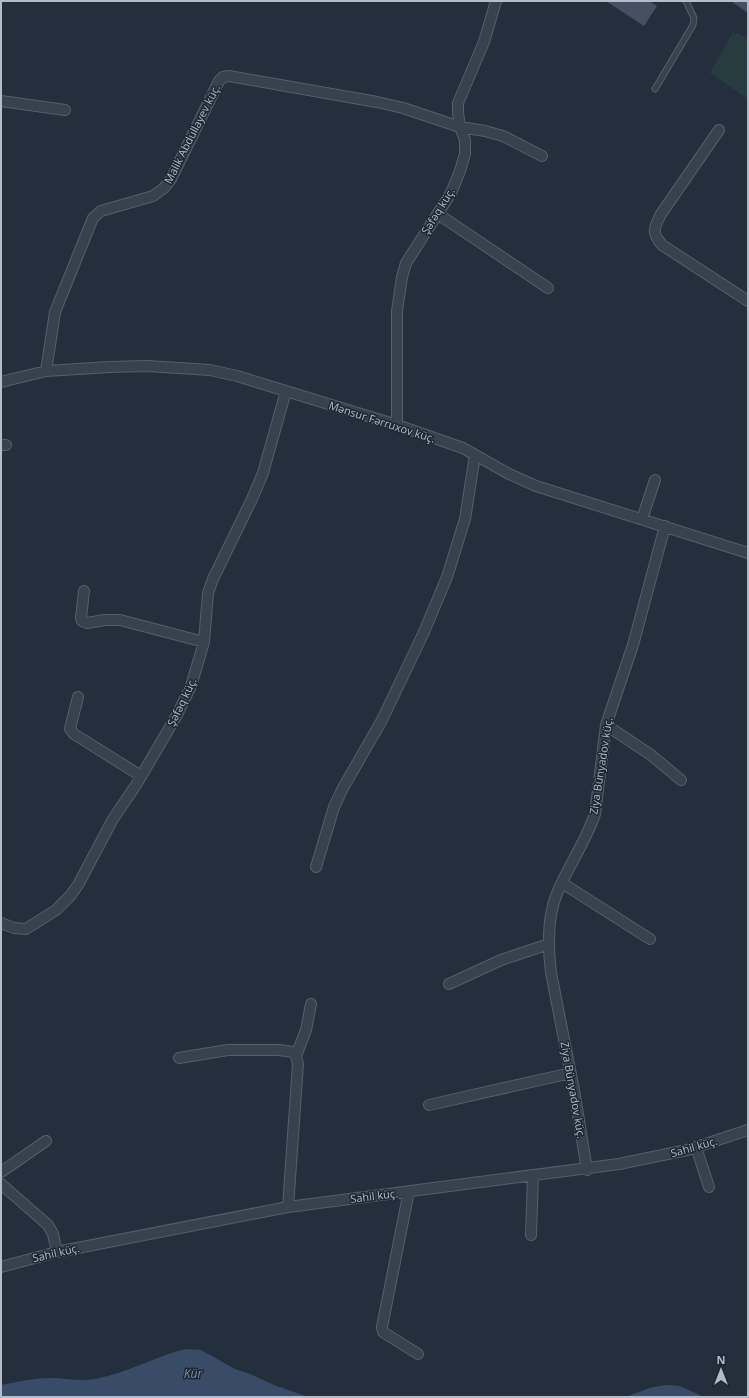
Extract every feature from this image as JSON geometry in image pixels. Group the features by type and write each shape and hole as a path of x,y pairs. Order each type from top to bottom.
{"street":[{"name":"Şəfəq küç.","path":"397,425 397,311 402,277 406,263 451,193 460,171 465,154 465,140 460,127 458,103 484,42 496,1"},
{"name":"Malik Abdullayev küç.","path":"46,371 55,312 93,218 101,211 153,196 164,188 171,179 218,81 223,77 230,76 403,108 460,127 485,131 503,136 542,156"},
{"path":"1,101 65,110"},
{"path":"719,130 661,214 654,228 656,237 662,245 748,301"},
{"path":"438,214 548,288"},
{"name":"Mənsur Fərruxov küç.","path":"1,382 46,371 147,366 210,370 237,376 397,425 463,448 509,474 536,486 748,553"},
{"name":"Şəfəq küç.","path":"1,923 14,928 26,929 56,910 70,896 78,885 113,819 141,776 177,715 191,686 204,642 208,593 213,579 263,473 286,391"},
{"path":"316,866 334,806 382,720 424,632 447,577 465,519 475,455"},
{"path":"642,519 655,480"},
{"name":"Ziya Bünyadov küç.","path":"587,1170 571,1073 550,973 549,932 557,893 591,827 595,814 606,725 634,645 665,526"},
{"path":"84,591 82,621 87,623 104,620 120,620 204,642"},
{"path":"78,698 70,729 74,734 141,776"},
{"path":"606,725 651,755 681,780"},
{"path":"562,883 650,939"},
{"path":"449,984 501,960 549,944"},
{"path":"296,1056 306,1030 311,1004"},
{"path":"179,1058 228,1050 279,1050 293,1052 296,1056 298,1064 288,1207"},
{"path":"430,1105 571,1073"},
{"name":"Sahil küç.","path":"1,1267 57,1252 288,1207 587,1170 652,1158 696,1147 748,1130"},
{"path":"1,1172 46,1141"},
{"path":"696,1147 709,1187"},
{"path":"531,1235 533,1176"},
{"path":"1,1184 48,1225 53,1234 57,1252"},
{"path":"410,1192 382,1327 383,1332 389,1337 418,1354"}],"lane":[{"path":"655,89 693,25 694,18 686,1"}],"green space":[{"path":"733,32 748,38 748,99 710,73"}],"water":[{"name":"Kür","path":"185,1349 201,1350 235,1369 308,1397 1,1397 1,1385 43,1378 84,1380 95,1379 118,1373"},
{"path":"667,1385 680,1386 704,1397 625,1397 653,1387"}],"building":[{"path":"606,1 649,1 657,6 644,26"},
{"path":"731,1 748,1 748,13"}]}
